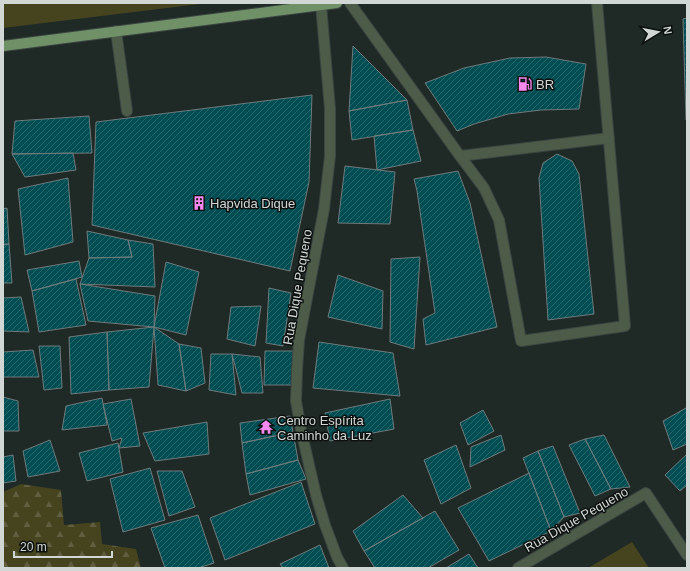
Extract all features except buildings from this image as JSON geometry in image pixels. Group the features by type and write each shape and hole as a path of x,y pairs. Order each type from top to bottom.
{"main road":[{"path":"3,46 337,3"}],"street":[{"path":"350,3 484,188 499,220 521,341 624,326 597,3"},
{"name":"Rua Dique Pequeno","path":"321,5 330,109 330,156 324,209 299,340 296,401 316,495 325,526 343,568"},
{"path":"116,31 127,111"},
{"path":"460,156 609,138"},
{"name":"Rua Dique Pequeno","path":"518,568 646,493 687,555"}],"green space":[{"path":"3,3 208,3 3,28"},
{"path":"21,484 61,490 64,525 100,522 102,544 136,549 141,568 3,568 3,492"},
{"path":"632,542 649,568 588,568"}],"place":[{"name":"BR","path":"525,84"},
{"name":"Hapvida Dique","path":"199,203"},
{"name":"Centro Espírita Caminho da Luz","path":"266,427"}]}
